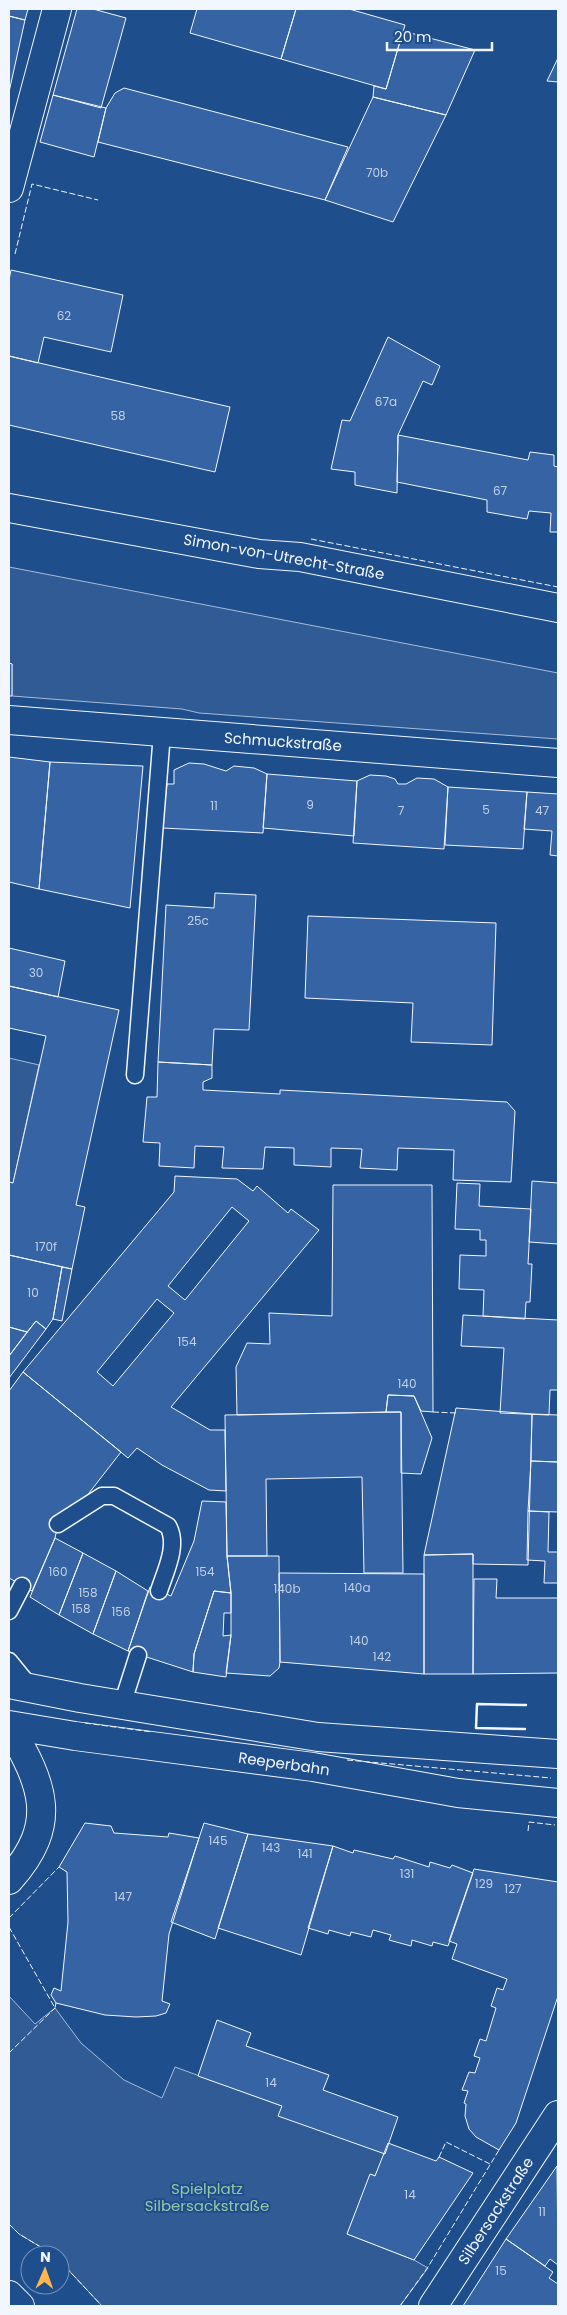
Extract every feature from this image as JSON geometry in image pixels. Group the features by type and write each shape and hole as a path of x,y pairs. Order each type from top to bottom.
{"main road":[{"path":"9,188 57,9"},
{"name":"Simon-von-Utrecht-Straße","path":"9,508 259,554 300,557 558,608"},
{"name":"Schmuckstraße","path":"9,720 558,763"},
{"path":"20,1686 318,1737 558,1754"},
{"path":"9,1726 36,1776 42,1809 37,1838 29,1854 9,1880"},
{"name":"Reeperbahn","path":"9,1726 313,1767 458,1793 558,1803"},
{"name":"Silbersackstraße","path":"433,2306 558,2115"},
{"path":"9,2295 20,2306"}],"lane":[{"path":"135,1075 162,733"},
{"path":"58,1524 102,1496 114,1496 168,1526 172,1534 170,1557 159,1591"},
{"path":"9,1611 22,1586"},
{"path":"122,1704 138,1655"},
{"path":"9,1661 20,1686"}],"shaded area":[{"path":"9,567 558,673 558,739 199,713 182,709 12,696 12,664 9,663"},
{"path":"9,1058 39,1065 13,1183 9,1182"},
{"name":"Spielplatz Silbersackstraße","path":"9,1996 35,2024 55,2008 81,2043 124,2080 162,2098 175,2067 282,2106 385,2154 375,2176 371,2174 347,2234 414,2260 428,2268 400,2306 102,2306 70,2272 70,2245 37,2245 19,2234 9,2224"}],"building":[{"path":"9,9 28,9 25,20 9,16"},
{"path":"77,9 93,9 126,18 101,108 53,95"},
{"path":"197,9 296,9 281,59 190,33"},
{"path":"296,9 349,9 405,25 386,89 281,59"},
{"path":"9,16 25,20 9,92"},
{"path":"403,31 475,50 446,115 373,97 374,86 386,89"},
{"path":"558,58 558,82 547,81"},
{"path":"124,88 348,147 325,200 98,142 106,108 115,93"},
{"path":"53,95 106,108 94,157 40,142"},
{"path":"373,97 446,115 393,222 325,200"},
{"path":"11,270 123,295 111,352 44,337 38,363 9,356 9,280"},
{"path":"388,337 440,366 432,385 423,381 398,435 397,493 355,485 355,472 331,469 342,420 350,421"},
{"path":"9,356 230,407 215,472 9,425"},
{"path":"398,435 528,460 530,452 554,455 554,466 558,467 558,532 550,532 551,513 529,511 527,519 487,512 487,500 397,482"},
{"path":"9,663 12,664 12,696 9,696"},
{"path":"9,757 50,762 39,889 9,882"},
{"path":"50,762 143,766 130,908 39,889"},
{"path":"189,763 204,764 226,771 234,766 254,768 267,774 263,833 162,828 167,784 174,784 174,770"},
{"path":"267,774 357,781 354,836 263,828"},
{"path":"370,775 386,776 395,779 398,784 406,784 417,778 434,779 448,787 444,849 353,843 357,781"},
{"path":"448,787 527,792 523,849 445,845"},
{"path":"527,792 558,794 558,856 550,855 552,831 524,829"},
{"path":"215,893 256,895 249,1030 214,1029 212,1065 158,1062 166,905 214,908"},
{"path":"308,916 496,923 492,1045 411,1042 413,1003 305,998"},
{"path":"9,948 65,961 58,997 9,986"},
{"path":"9,986 119,1010 76,1205 85,1207 72,1269 9,1255 9,1182 13,1183 46,1036 9,1028"},
{"path":"158,1062 212,1065 212,1078 203,1082 203,1090 280,1094 280,1090 507,1102 515,1111 511,1182 453,1180 454,1150 398,1148 397,1170 360,1168 362,1149 331,1148 331,1167 294,1165 294,1148 265,1147 263,1169 222,1168 224,1147 195,1146 194,1168 159,1166 160,1143 143,1142 147,1097 157,1097"},
{"path":"175,1176 237,1179 253,1191 257,1186 288,1213 291,1209 319,1230 171,1407 210,1430 225,1430 226,1491 209,1490 162,1465 137,1448 128,1458 23,1372 174,1192","holes":["232,1207 249,1221 185,1300 168,1286","157,1299 174,1313 113,1386 97,1372"]},
{"path":"532,1181 558,1183 558,1244 529,1242"},
{"path":"457,1183 480,1184 479,1206 531,1209 528,1264 532,1264 530,1302 526,1302 525,1319 483,1316 484,1290 459,1289 460,1255 486,1256 486,1240 480,1240 480,1230 455,1229"},
{"path":"333,1185 432,1185 433,1412 421,1411 414,1396 388,1395 386,1412 237,1415 236,1367 247,1343 270,1344 269,1313 332,1316"},
{"path":"9,1255 62,1267 53,1319 46,1329 36,1321 27,1332 9,1327"},
{"path":"62,1267 72,1269 62,1321 53,1319"},
{"path":"463,1315 558,1320 558,1390 550,1390 549,1415 500,1413 504,1348 461,1346"},
{"path":"36,1321 46,1329 9,1378 9,1356"},
{"path":"9,1327 27,1332 9,1356"},
{"path":"23,1372 121,1452 75,1511 58,1524 55,1538 32,1591 9,1578 9,1391"},
{"path":"388,1395 414,1396 432,1438 421,1474 401,1473 401,1412 386,1412"},
{"path":"456,1408 532,1414 528,1565 473,1564 473,1554 424,1555"},
{"path":"401,1412 403,1573 364,1573 362,1477 266,1479 267,1556 227,1556 225,1415"},
{"path":"532,1414 558,1415 558,1462 531,1461"},
{"path":"531,1461 558,1462 558,1512 528,1511"},
{"path":"202,1501 226,1502 227,1556 231,1593 214,1591 194,1654 193,1672 128,1651 150,1587 171,1596 194,1541"},
{"path":"528,1511 549,1512 548,1552 558,1552 558,1583 544,1583 545,1561 527,1560"},
{"path":"55,1538 83,1553 59,1615 30,1597"},
{"path":"83,1553 116,1571 93,1634 59,1615"},
{"path":"473,1554 473,1674 424,1674 424,1555"},
{"path":"227,1556 279,1556 280,1662 279,1668 270,1676 226,1673 231,1635 231,1593"},
{"path":"116,1571 148,1591 128,1651 93,1634"},
{"path":"279,1573 424,1574 424,1674 280,1662"},
{"path":"474,1579 497,1579 496,1598 558,1598 558,1673 473,1674"},
{"path":"214,1591 231,1593 231,1613 224,1613 223,1636 231,1635 226,1677 193,1672 194,1654"},
{"path":"85,1823 111,1826 114,1833 168,1837 169,1833 199,1838 169,1934 162,2001 170,2004 166,2013 156,2016 136,2017 105,2015 56,2003 51,1995 54,1988 61,1991 68,1922 67,1872 59,1867"},
{"path":"204,1823 248,1834 215,1939 171,1922"},
{"path":"248,1834 333,1846 301,1955 218,1928"},
{"path":"333,1846 353,1853 354,1850 393,1859 395,1856 429,1867 430,1862 450,1868 452,1865 473,1873 448,1946 433,1942 432,1946 412,1940 411,1946 389,1940 391,1935 373,1930 371,1937 351,1932 350,1936 329,1930 328,1934 308,1928"},
{"path":"474,1869 558,1882 558,1996 516,2123 499,2150 476,2137 469,2129 465,2116 466,2104 464,2103 468,2091 462,2090 469,2072 475,2073 480,2058 474,2056 480,2039 486,2041 496,2008 491,2006 497,1988 503,1990 507,1979 452,1959 457,1944 449,1941"},
{"path":"217,2020 251,2033 246,2046 329,2075 323,2090 398,2117 385,2154 278,2116 282,2106 198,2076"},
{"path":"388,2143 436,2161 439,2157 473,2173 414,2260 347,2234 370,2174 375,2176"},
{"path":"557,2166 558,2265 550,2259 545,2266 506,2239"},
{"path":"506,2239 553,2272 549,2278 558,2284 558,2306 463,2306"}],"fence":[{"path":"15,254 32,184 98,200"},
{"path":"311,539 558,587"},
{"path":"433,1412 456,1413"},
{"path":"85,1723 152,1732"},
{"path":"347,1760 551,1778"},
{"path":"528,1831 529,1822 555,1825"},
{"path":"9,1918 59,1867"},
{"path":"9,1927 55,2008 56,2003"},
{"path":"9,2053 55,2008"},
{"path":"439,2157 446,2142 490,2164"},
{"path":"400,2306 428,2267 499,2150"},
{"path":"9,2224 19,2234 37,2245"},
{"path":"70,2272 102,2306"}],"wall":[{"path":"525,1729 476,1728 477,1704 526,1705"}]}
